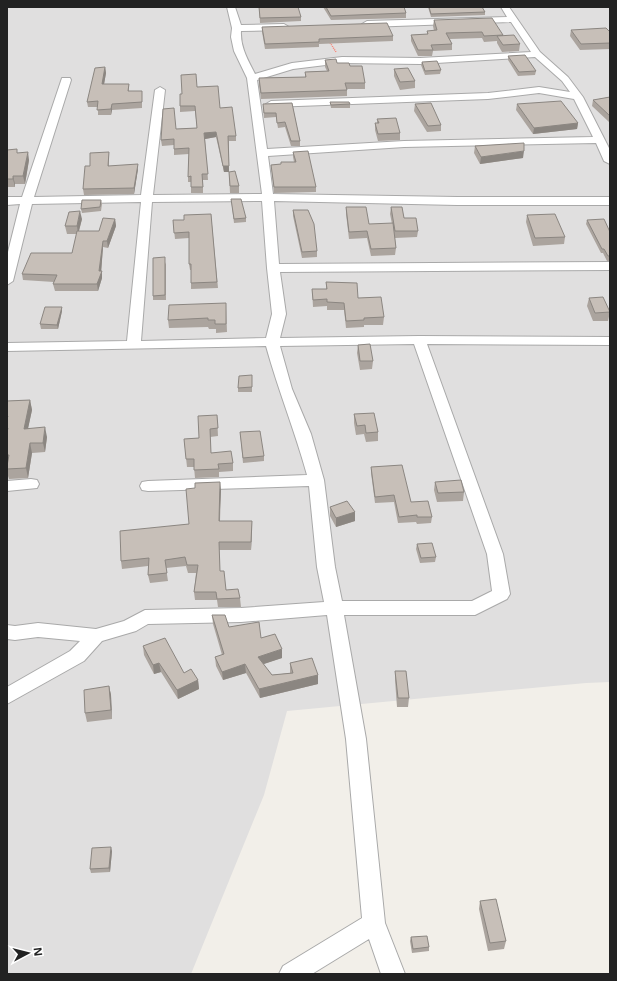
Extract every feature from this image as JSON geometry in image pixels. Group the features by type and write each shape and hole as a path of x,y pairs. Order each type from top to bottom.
{"street":[{"path":"231,7 237,28 236,37 240,51 252,78 268,197 273,268 279,314 272,342 285,389 303,434 316,480 326,567 335,608 356,739 374,923 393,974"},
{"path":"505,7 537,54 565,79 578,97 598,140 610,161"},
{"path":"359,25 513,19"},
{"path":"237,28 292,27"},
{"path":"252,78 292,66 342,60 420,61 537,54"},
{"path":"255,104 488,96 539,90 565,79"},
{"path":"7,281 27,200 66,80"},
{"path":"134,344 147,198 160,90"},
{"path":"539,90 578,97"},
{"path":"262,153 404,144 598,140"},
{"path":"7,201 268,197 457,202 609,202"},
{"path":"273,268 610,266"},
{"path":"7,347 61,348 134,344 419,340 610,341"},
{"path":"7,632 16,633 38,630 96,636 130,626 145,617 241,615 335,608 475,608 501,594 495,554 419,340"},
{"path":"148,486 316,480"},
{"path":"7,486 31,484"},
{"path":"7,696 77,656 96,636"},
{"path":"291,974 374,923"}],"path":[{"path":"335,38 328,39 342,60"}],"shaded area":[{"path":"7,7 610,7 610,682 287,711 264,795 191,974 7,974"}],"building":[{"path":"259,7 298,7 301,17 260,18"},
{"path":"326,7 404,7 406,13 331,16"},
{"path":"429,7 482,7 485,12 431,14"},
{"path":"492,18 503,35 484,36 482,32 446,33 452,44 431,45 433,50 418,50 411,35 428,34 427,31 437,30 434,20"},
{"path":"387,23 393,36 319,39 319,42 265,44 262,27"},
{"path":"606,28 610,32 610,43 581,44 571,30"},
{"path":"514,35 520,44 503,45 497,36"},
{"path":"525,55 536,71 519,72 508,56"},
{"path":"336,59 337,63 349,63 350,66 362,66 365,83 345,83 347,90 261,93 259,78 306,77 305,72 329,71 325,60"},
{"path":"437,61 441,70 425,71 422,62"},
{"path":"105,67 102,84 129,84 128,91 142,91 142,102 112,104 111,109 97,110 98,101 87,102 95,68"},
{"path":"408,68 415,81 400,82 394,69"},
{"path":"196,74 197,87 218,86 220,108 232,107 236,136 228,136 229,166 223,166 216,132 204,133 208,174 202,174 203,187 191,187 191,176 188,177 189,148 174,149 174,139 161,140 163,109 174,108 176,129 197,128 195,106 180,106 180,94 182,94 181,75"},
{"path":"610,97 610,116 593,100"},
{"path":"561,101 578,123 534,128 517,104"},
{"path":"330,102 349,102 350,104 331,105"},
{"path":"292,103 300,141 291,141 285,122 277,123 276,113 264,113 263,104"},
{"path":"431,103 441,125 428,126 415,104"},
{"path":"396,118 400,133 378,134 375,123 379,123 377,119"},
{"path":"524,143 524,151 481,157 475,146"},
{"path":"17,149 17,153 28,152 23,176 13,176 13,179 7,179 7,150"},
{"path":"308,151 316,187 274,187 271,165 281,164 281,162 296,162 293,152"},
{"path":"109,152 108,166 138,164 134,188 83,189 85,166 90,166 90,153"},
{"path":"235,171 239,186 230,186 229,172"},
{"path":"231,199 241,199 246,218 234,219"},
{"path":"82,200 101,200 100,207 81,209"},
{"path":"346,207 366,207 369,224 393,223 396,248 371,249 367,231 349,232"},
{"path":"391,207 402,207 404,218 416,218 418,231 395,231"},
{"path":"293,210 308,210 314,224 317,251 302,252"},
{"path":"80,211 77,226 65,226 69,212"},
{"path":"211,214 217,282 191,283 191,264 189,264 189,232 174,233 173,220 184,220 184,215"},
{"path":"555,214 565,237 535,238 527,215"},
{"path":"103,218 115,219 107,241 103,241 99,271 102,271 97,284 53,284 57,275 22,274 31,253 72,253 77,231 99,231"},
{"path":"604,219 610,232 610,256 608,256 604,249 602,249 587,220"},
{"path":"165,257 165,295 153,296 153,258"},
{"path":"326,282 357,283 358,298 381,297 384,317 346,321 344,303 327,302 327,299 313,300 312,289 327,289"},
{"path":"603,297 610,312 595,313 589,298"},
{"path":"226,303 226,324 215,324 215,320 208,320 208,318 168,320 169,305"},
{"path":"45,307 62,307 57,325 40,324"},
{"path":"370,344 373,361 360,361 358,345"},
{"path":"252,375 252,387 238,388 239,376"},
{"path":"30,400 24,429 45,427 43,443 30,443 26,468 7,469 9,455 7,455 7,401"},
{"path":"374,413 378,432 366,433 365,425 357,426 354,414"},
{"path":"217,415 218,428 210,429 211,453 231,451 233,463 218,464 219,469 194,470 194,459 186,459 184,439 199,438 198,416"},
{"path":"260,431 264,456 243,458 240,432"},
{"path":"402,465 411,502 428,501 432,517 417,517 417,515 399,517 394,495 375,497 371,467"},
{"path":"461,480 464,492 438,493 435,482"},
{"path":"220,482 219,521 252,521 251,542 219,542 220,571 224,571 226,590 238,589 240,598 217,599 216,592 194,592 198,565 187,565 185,557 165,560 167,573 148,575 149,558 121,561 120,531 189,524 186,489 195,488 195,483"},
{"path":"347,501 355,512 336,518 330,507"},
{"path":"432,543 436,557 421,558 417,544"},
{"path":"212,615 225,615 229,627 259,622 261,638 275,634 282,649 258,657 272,675 293,673 290,663 312,658 318,675 259,689 245,664 222,672 215,657 224,654"},
{"path":"165,638 184,673 191,669 198,680 177,690 159,663 153,665 143,646"},
{"path":"395,671 406,671 409,698 398,698"},
{"path":"109,686 111,710 85,713 84,690"},
{"path":"111,847 109,868 90,869 92,848"},
{"path":"496,899 506,941 490,943 480,901"},
{"path":"427,936 429,947 413,949 411,937"}]}
